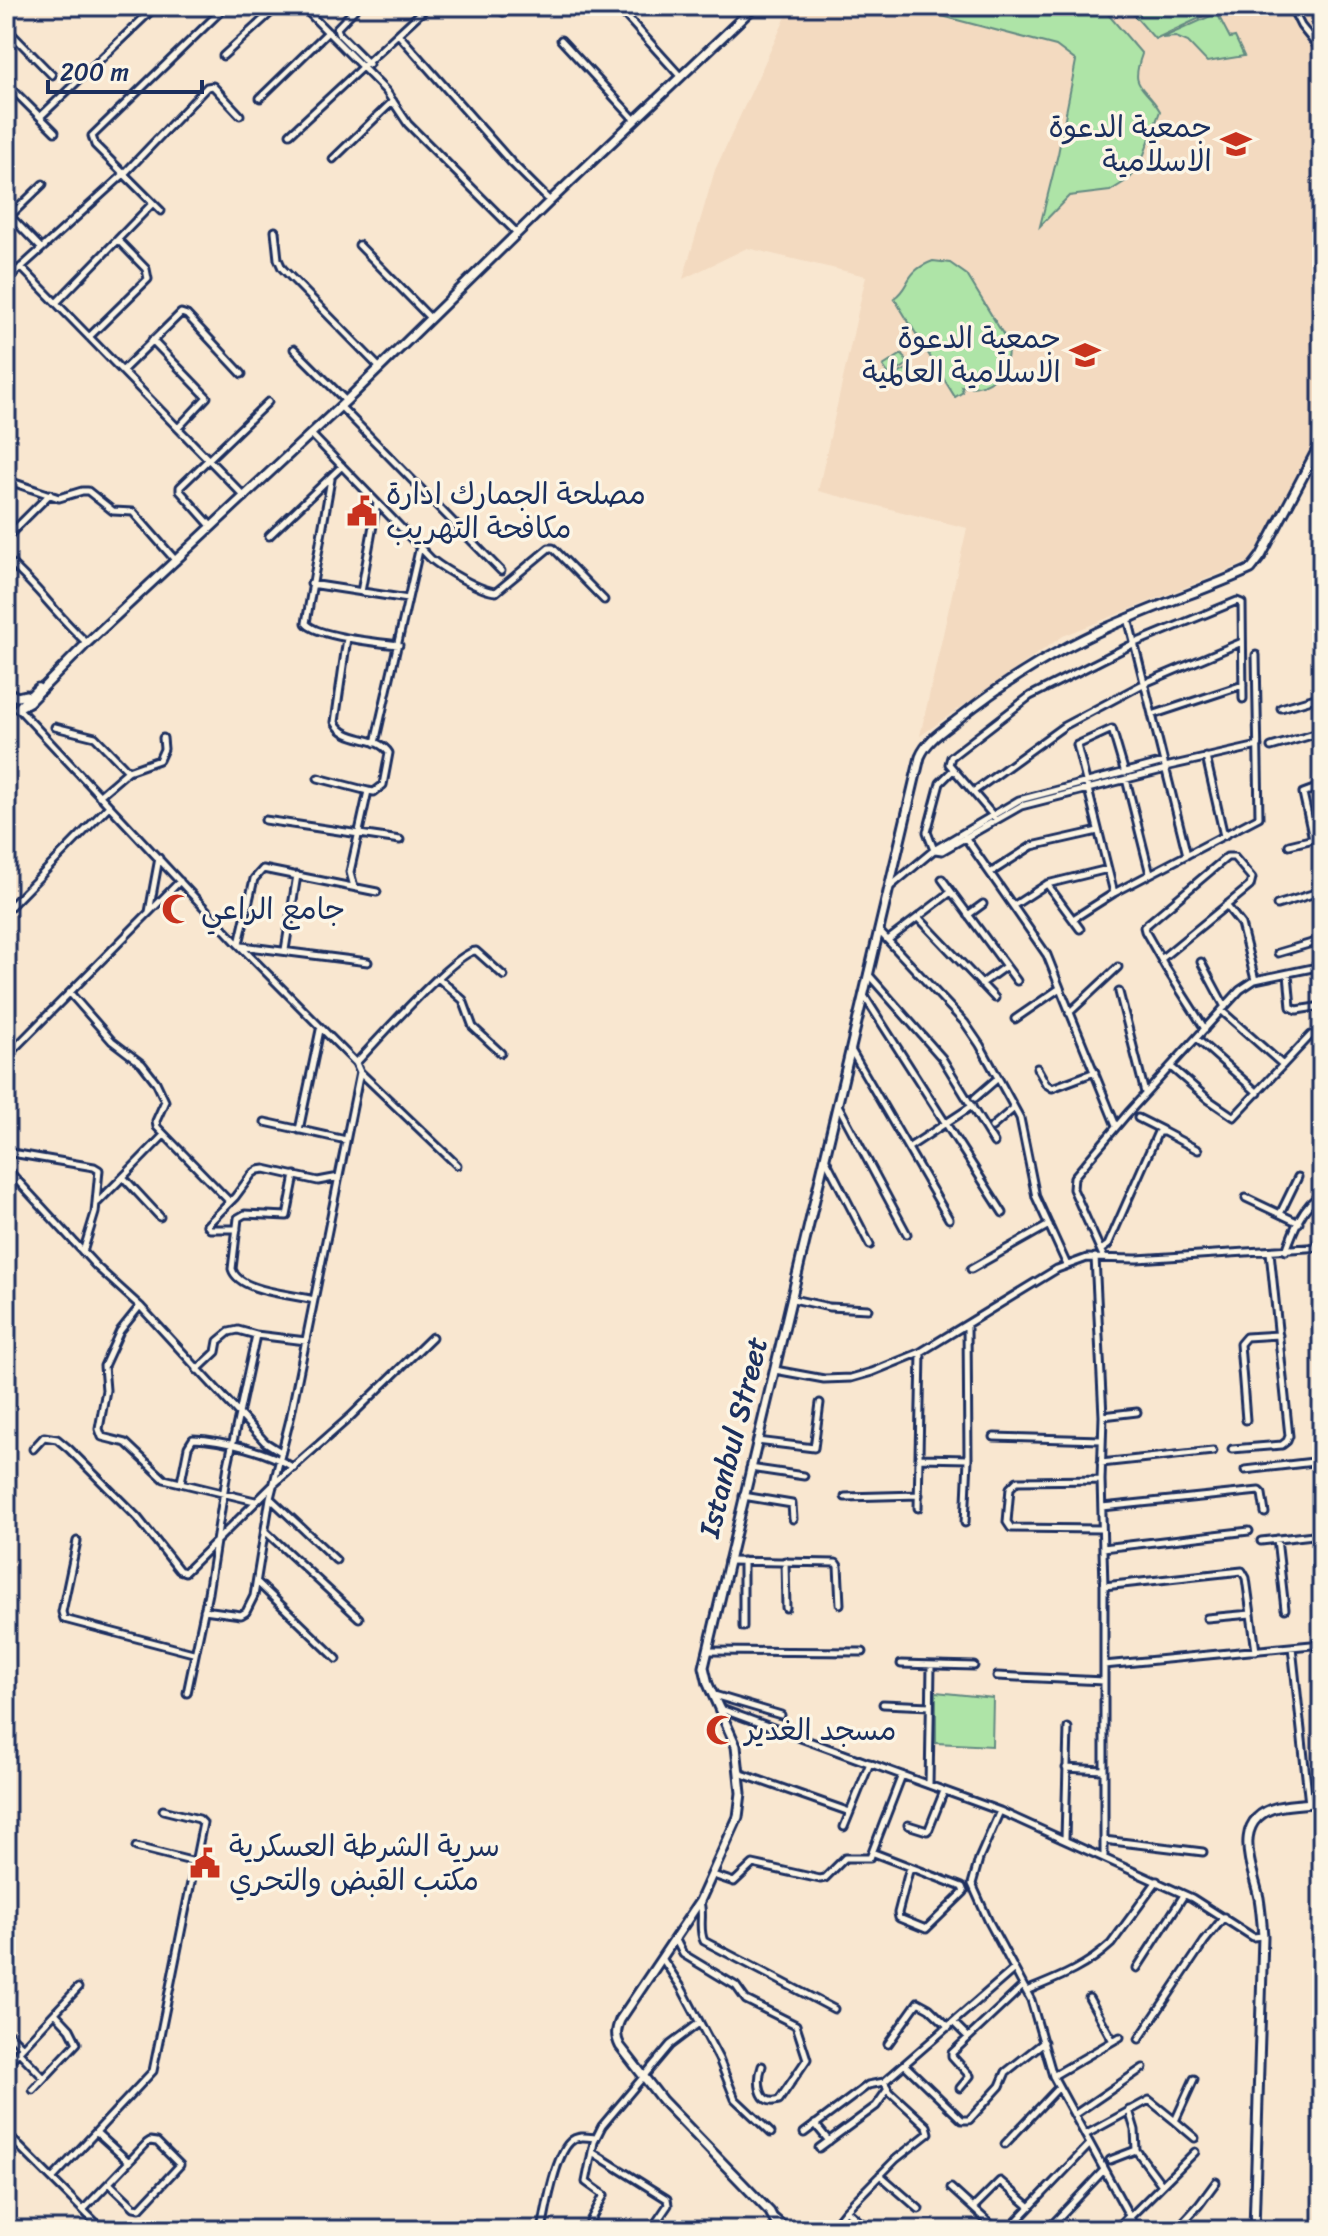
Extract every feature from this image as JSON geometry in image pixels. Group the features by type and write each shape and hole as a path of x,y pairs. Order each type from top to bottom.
{"street":[{"path":"40,117 156,6"},
{"path":"161,211 95,145 92,136 226,6"},
{"path":"223,56 278,6"},
{"path":"302,6 366,66"},
{"path":"358,6 337,28 339,34 408,124 517,233"},
{"path":"290,134 428,6"},
{"path":"498,6 503,12"},
{"path":"617,6 680,76"},
{"path":"18,708 29,702 87,643 343,404 755,6"},
{"path":"1291,6 1301,26 1322,52"},
{"path":"6,28 52,75"},
{"path":"260,98 328,32"},
{"path":"399,35 502,152 550,201"},
{"path":"561,40 635,120"},
{"path":"6,83 55,132"},
{"path":"6,281 124,174 209,85 240,115"},
{"path":"333,159 393,101"},
{"path":"41,248 8,217 43,184"},
{"path":"56,303 153,203"},
{"path":"275,231 282,268 380,368"},
{"path":"89,337 148,279 146,269 118,240"},
{"path":"359,245 431,319"},
{"path":"21,267 245,497"},
{"path":"122,371 177,315 184,313 242,374"},
{"path":"152,340 207,396 177,428"},
{"path":"294,349 501,571"},
{"path":"212,527 179,489 268,402"},
{"path":"311,434 444,568 492,593 501,590 549,548 553,548 604,600"},
{"name":"Istanbul Street","path":"779,2230 774,2218 662,2100 616,2038 620,2020 700,1901 738,1817 741,1793 734,1736 705,1674 708,1651 918,762 926,745 1011,680 1128,618 1251,569 1261,556 1322,440"},
{"path":"269,536 342,466"},
{"path":"331,479 305,619 308,627 347,638 399,645"},
{"path":"6,480 59,498 88,491 113,511 133,512 177,561"},
{"path":"6,538 50,494"},
{"path":"361,592 377,503"},
{"path":"375,743 420,546"},
{"path":"6,559 87,643"},
{"path":"311,584 408,599"},
{"path":"994,816 953,770 948,761 951,757 1030,696 1135,643 1241,601 1243,699"},
{"path":"1128,618 1187,855"},
{"path":"318,778 368,791 376,791 383,785 389,753 384,746 343,733 335,722 347,638"},
{"path":"973,792 1046,736 1145,683 1242,642"},
{"path":"1073,919 1114,893 1259,817 1256,655"},
{"path":"18,708 32,692 59,672"},
{"path":"1152,715 1243,685"},
{"path":"6,694 17,697 32,692"},
{"path":"6,694 240,946 356,1063 360,1072 457,1165"},
{"path":"1281,708 1322,696"},
{"path":"55,727 95,737 128,771"},
{"path":"1114,893 1076,747 1109,729 1114,731 1150,874"},
{"path":"1271,747 1322,732"},
{"path":"99,796 128,771 159,760 164,749 163,738"},
{"path":"887,889 934,850 942,851 1019,800 1258,746"},
{"path":"1206,757 1224,836"},
{"path":"934,850 927,832 940,783 953,770"},
{"path":"1313,839 1303,793 1322,786"},
{"path":"354,887 350,872 368,791"},
{"path":"6,911 109,806"},
{"path":"265,820 400,840"},
{"path":"990,873 1032,846 1098,831"},
{"path":"964,835 1047,955 1116,1126"},
{"path":"1289,845 1322,837"},
{"path":"1161,959 1252,883 1252,878 1231,856 1144,924 1161,959 1205,1029"},
{"path":"149,913 159,858"},
{"path":"893,865 899,872 907,871"},
{"path":"240,946 256,874 267,868 377,892"},
{"path":"1013,906 1047,884 1108,869"},
{"path":"334,882 350,872"},
{"path":"285,950 297,875"},
{"path":"942,879 1017,981"},
{"path":"6,1057 180,881"},
{"path":"1047,884 1080,929"},
{"path":"1277,905 1322,891"},
{"path":"888,940 951,892"},
{"path":"968,915 983,904"},
{"path":"1226,905 1241,924 1255,980"},
{"path":"918,917 995,998"},
{"path":"878,929 965,1023 998,1078 1020,1118 1036,1197 1067,1265"},
{"path":"1278,953 1322,940"},
{"path":"240,946 368,962"},
{"path":"356,1063 438,978 471,950 504,976"},
{"path":"1201,962 1224,1009 1283,1065"},
{"path":"981,984 1006,966"},
{"path":"1104,1258 1072,1183 1074,1177 1116,1126 1240,990 1255,980 1322,966"},
{"path":"1069,1013 1118,967"},
{"path":"867,973 942,1058 994,1143"},
{"path":"1288,974 1291,1007 1297,1010 1322,1006"},
{"path":"438,978 463,1000 473,1027 501,1053"},
{"path":"1015,1019 1060,988"},
{"path":"1119,992 1146,1094"},
{"path":"70,993 112,1041 142,1064 156,1082 165,1103 156,1124 230,1202"},
{"path":"863,993 1003,1213"},
{"path":"299,1130 320,1029"},
{"path":"1171,1067 1231,1117 1236,1116 1311,1035"},
{"path":"1197,1039 1258,1093"},
{"path":"851,1049 949,1219"},
{"path":"6,1088 12,1051"},
{"path":"1037,1068 1052,1088 1095,1072"},
{"path":"204,1610 241,1615 251,1605 270,1498 306,1341 360,1072"},
{"path":"975,1098 998,1078"},
{"path":"838,1104 907,1234"},
{"path":"908,1148 972,1106"},
{"path":"992,1127 1014,1108"},
{"path":"1138,1118 1198,1150"},
{"path":"265,1122 346,1140"},
{"path":"1101,1250 1108,1245 1156,1134 1164,1132"},
{"path":"97,1203 164,1135"},
{"path":"6,1152 97,1168 100,1178 97,1203 83,1252"},
{"path":"825,1158 870,1245"},
{"path":"6,1168 83,1252 140,1306 265,1442 294,1468"},
{"path":"237,1229 210,1229 207,1226 254,1172 265,1169 318,1181 339,1177"},
{"path":"295,1175 287,1216 245,1214 238,1218 232,1269 239,1281 314,1300"},
{"path":"123,1177 160,1217"},
{"path":"1280,1214 1298,1177"},
{"path":"1286,1251 1312,1201 1322,1194"},
{"path":"1246,1198 1299,1223"},
{"path":"971,1269 1049,1225"},
{"path":"773,1370 824,1379 851,1378 921,1352 1067,1265 1095,1257 1318,1248 1322,1233"},
{"path":"1232,1449 1282,1445 1287,1441 1270,1252"},
{"path":"1095,1257 1103,1416 1104,1858"},
{"path":"793,1299 829,1307 868,1309"},
{"path":"140,1306 120,1331 105,1362 106,1390 99,1429 102,1437 126,1443 164,1479 256,1501"},
{"path":"965,1523 967,1324"},
{"path":"197,1370 216,1352 218,1341 235,1330 306,1341"},
{"path":"187,1693 231,1446 256,1335"},
{"path":"1246,1420 1240,1344 1246,1337 1279,1335"},
{"path":"33,1449 44,1437 54,1438 63,1444 138,1518 182,1572 432,1337"},
{"path":"918,1508 921,1352"},
{"path":"756,1441 814,1448 820,1403"},
{"path":"1103,1416 1137,1412"},
{"path":"994,1437 1101,1440"},
{"path":"181,1482 188,1447 193,1439 280,1455"},
{"path":"1101,1463 1213,1451"},
{"path":"921,1458 968,1459"},
{"path":"1245,1470 1322,1461"},
{"path":"750,1468 804,1476"},
{"path":"1101,1480 1017,1481 1010,1488 1007,1522 1011,1528 1102,1529"},
{"path":"1102,1507 1259,1491 1265,1513"},
{"path":"845,1497 919,1495"},
{"path":"743,1496 792,1504 793,1519"},
{"path":"270,1498 336,1560"},
{"path":"265,1531 359,1618"},
{"path":"1103,1548 1249,1531"},
{"path":"1261,1541 1322,1534"},
{"path":"1277,1539 1285,1609"},
{"path":"77,1541 62,1612 64,1619 193,1653"},
{"path":"727,1561 836,1563 840,1604"},
{"path":"743,1561 743,1627"},
{"path":"785,1561 786,1608"},
{"path":"1104,1586 1242,1571 1246,1578 1256,1651"},
{"path":"257,1581 337,1659"},
{"path":"1207,1618 1251,1614"},
{"path":"1104,1665 1322,1644"},
{"path":"1292,1647 1309,1804"},
{"path":"708,1651 863,1652"},
{"path":"901,1664 974,1666"},
{"path":"929,1785 931,1666"},
{"path":"997,1676 1104,1681"},
{"path":"714,1695 781,1715"},
{"path":"883,1704 930,1706"},
{"path":"721,1709 1000,1811 1157,1881 1224,1917 1253,1937 1263,1936"},
{"path":"1065,1839 1068,1728"},
{"path":"844,1827 870,1763"},
{"path":"1066,1768 1103,1770"},
{"path":"739,1773 850,1812"},
{"path":"713,1875 734,1882 753,1864 820,1879 825,1878 845,1858 851,1856 867,1860 874,1853 902,1775"},
{"path":"908,1825 927,1831 944,1791"},
{"path":"1254,2230 1263,1936 1260,1900 1248,1854 1247,1834 1256,1819 1275,1807 1322,1802"},
{"path":"52,2179 153,2071 202,1821 163,1810"},
{"path":"1000,1811 974,1871 972,1884 1025,1988 1053,2076 1137,2230"},
{"path":"1104,1840 1203,1852"},
{"path":"136,1847 195,1862"},
{"path":"874,1853 963,1889"},
{"path":"910,1867 898,1913 899,1918 921,1929 929,1928 964,1892 963,1889 972,1884"},
{"path":"960,2088 970,2074 952,2056 968,2037 1025,1988 1064,1977 1102,1953 1157,1881"},
{"path":"1137,1968 1185,1895"},
{"path":"700,1901 704,1941 834,2009"},
{"path":"1139,2039 1224,1917"},
{"path":"676,1940 683,1954 736,1986 746,2000 796,2025 807,2059 779,2100 772,2103 766,2101 758,2082 762,2066"},
{"path":"662,1958 719,2059 735,2099 771,2133"},
{"path":"804,2133 868,2085 884,2082 1014,1969"},
{"path":"6,2065 78,1988"},
{"path":"1053,2076 1116,2039 1089,1998"},
{"path":"888,2044 918,2002 968,2037"},
{"path":"33,2090 77,2043 70,2029 55,2013"},
{"path":"591,2230 590,2221 604,2195 586,2182 595,2138 676,2039 685,2036 699,2023"},
{"path":"6,2031 44,2078"},
{"path":"905,2065 962,2120 969,2120 1000,2086 1006,2072 1044,2042"},
{"path":"1074,2115 1143,2068"},
{"path":"1175,2121 1194,2079"},
{"path":"830,2230 880,2175 929,2131 884,2082"},
{"path":"1005,2144 1059,2087"},
{"path":"819,2148 876,2106 888,2089"},
{"path":"1085,2135 1149,2100 1195,2138"},
{"path":"1129,2110 1135,2130 1136,2150 1162,2185"},
{"path":"815,2124 829,2141"},
{"path":"6,2133 103,2230"},
{"path":"97,2133 129,2162"},
{"path":"542,2230 554,2178 568,2144 577,2138 595,2138"},
{"path":"83,2210 129,2162 153,2140 180,2165 140,2208 134,2207 109,2183"},
{"path":"1008,2230 1090,2144"},
{"path":"1110,2160 1136,2150"},
{"path":"592,2152 667,2199 668,2205 651,2230"},
{"path":"1115,2230 1195,2152"},
{"path":"1047,2230 1104,2170"},
{"path":"880,2175 919,2209"},
{"path":"973,2208 1000,2181 1030,2207"},
{"path":"1176,2230 1216,2182"},
{"path":"951,2188 997,2230"},
{"path":"846,2210 869,2230"},
{"path":"774,2218 789,2230"}],"shaded area":[{"name":"جمعية الدعوة الاسلامية العالمية","path":"791,6 1322,6 1322,430 1278,518 1254,560 1063,636 920,736 967,528 818,491 866,276 747,248 683,279 715,170"}],"green space":[{"path":"904,6 1101,6 1142,54 1138,81 1160,111 1139,168 1129,179 1110,191 1069,196 1040,226 1076,61 1056,46"},
{"path":"1126,6 1218,6 1219,9 1155,39"},
{"path":"1217,13 1230,38 1235,37 1244,56 1207,62 1188,42 1176,37 1162,38"},
{"path":"933,261 950,263 967,275 1006,339 1008,350 1007,360 997,376 981,385 961,386 963,392 955,397 894,298 917,270"},
{"path":"902,354 908,364 890,376 883,366"},
{"path":"910,367 916,377 897,388 891,378"},
{"path":"936,1692 993,1698 992,1746 936,1743"}],"place":[{"name":"جمعية الدعوة الاسلامية","path":"1236,144"},
{"name":"جمعية الدعوة الاسلامية العالمية","path":"1085,355"},
{"name":"مصلحة الجمارك ادارة مكافحة التهريب","path":"362,511"},
{"name":"جامع الراعي","path":"177,909"},
{"name":"مسجد الغدير","path":"721,1730"},
{"name":"سرية الشرطة العسكرية مكتب القبض والتحري","path":"205,1863"}]}
